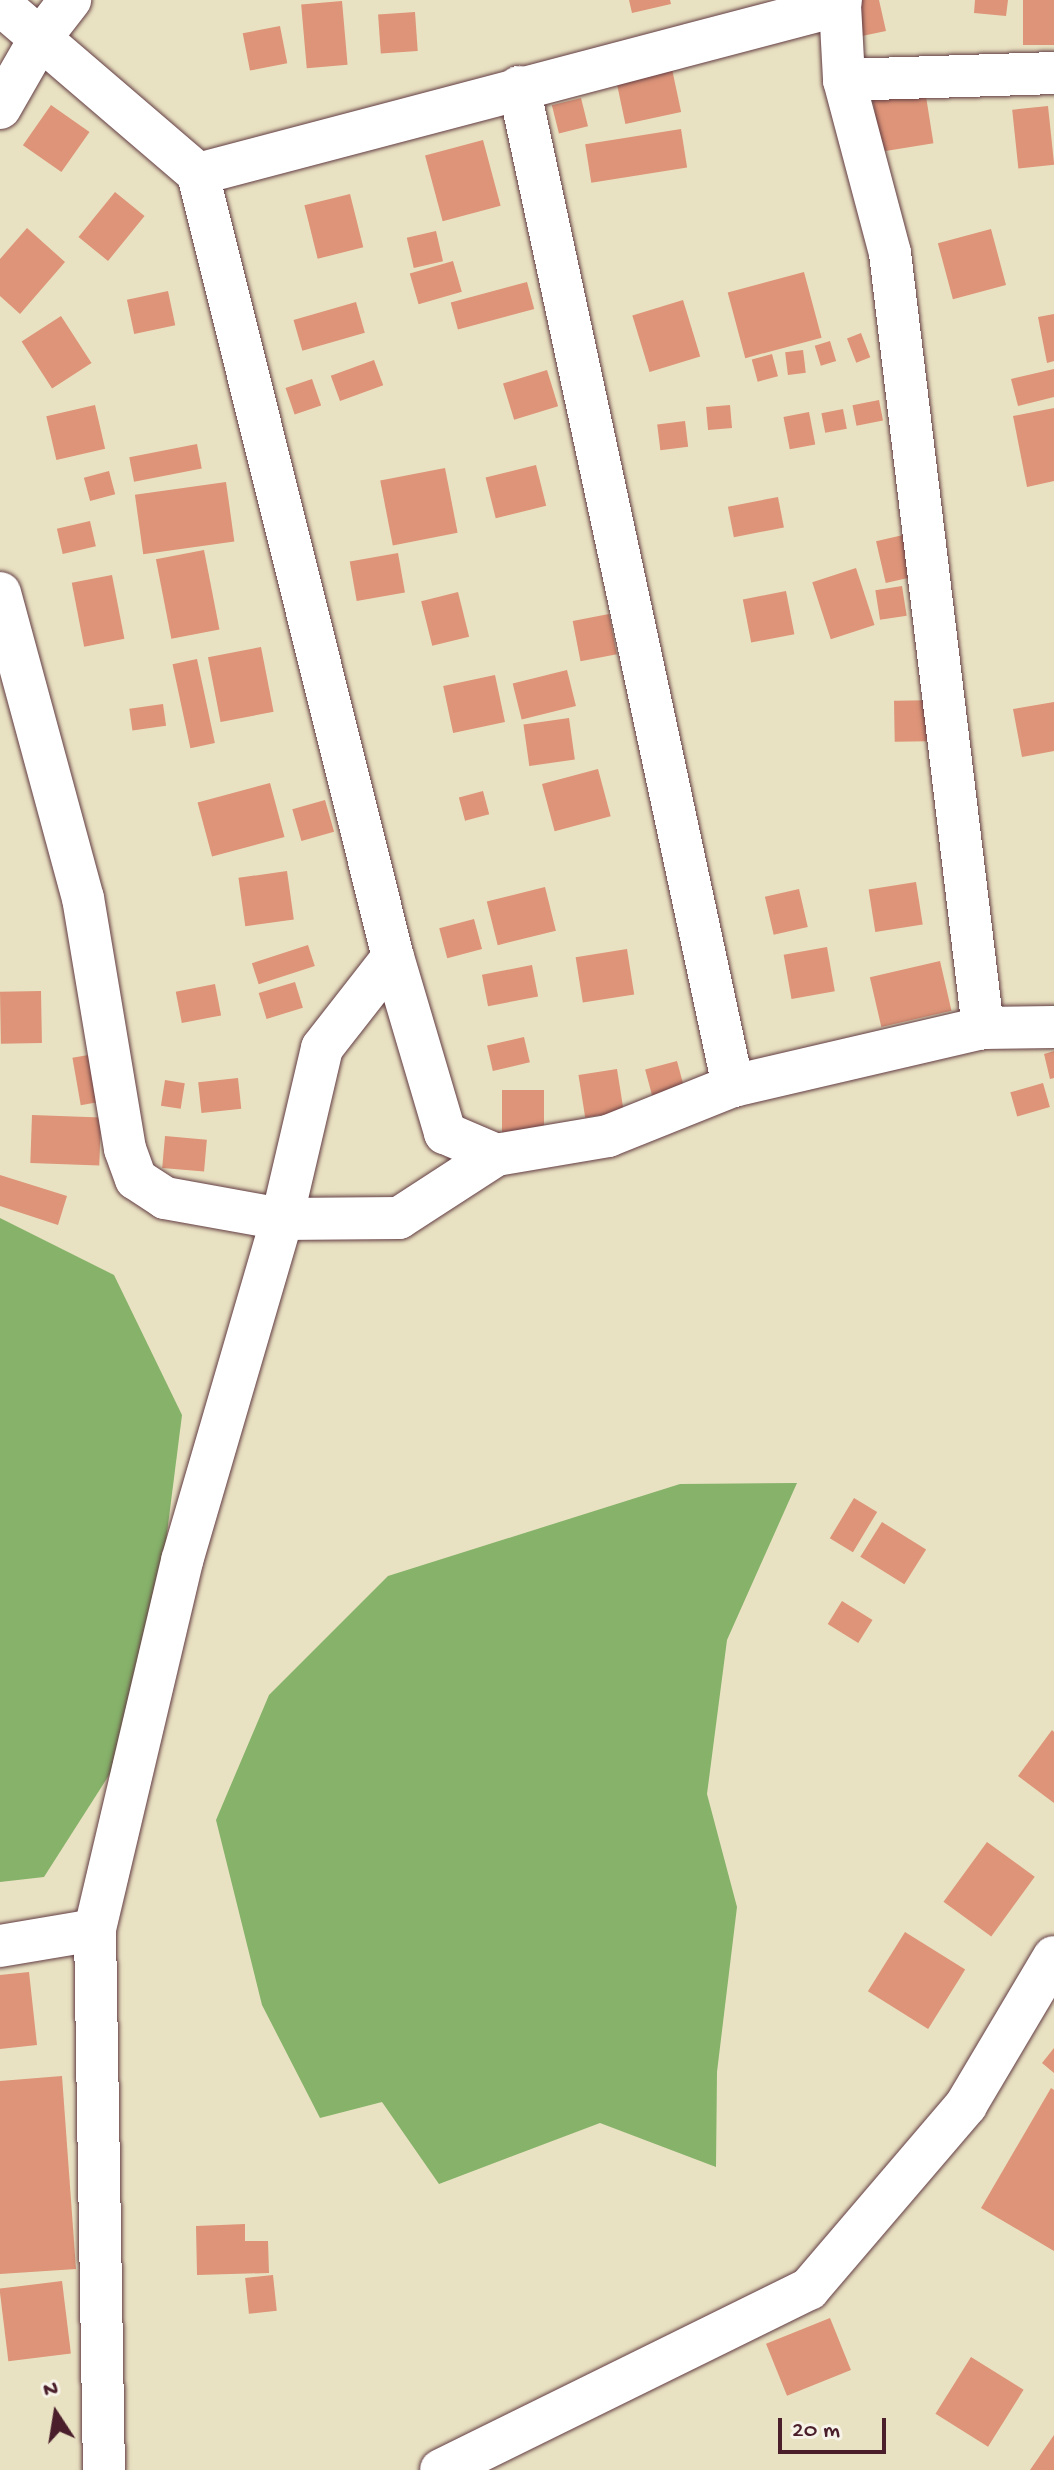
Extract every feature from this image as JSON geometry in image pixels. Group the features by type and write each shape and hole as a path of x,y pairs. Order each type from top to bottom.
{"street":[{"path":"0,108 39,40 70,0"},
{"path":"198,174 841,3 844,80 890,253 983,1028"},
{"path":"0,4 198,174 393,957 445,1133 496,1155"},
{"path":"844,80 1054,73"},
{"path":"519,87 733,1086"},
{"path":"1,612 83,898 125,1149 136,1179 165,1198 282,1219 399,1218 496,1155 608,1136 733,1086 983,1028 1054,1027"},
{"path":"104,2470 95,1930 182,1561 282,1219 322,1048 393,957"},
{"path":"0,1946 95,1930"},
{"path":"441,2470 809,2289 966,2105 1054,1957"}],"green space":[{"path":"0,1218 114,1275 182,1415 143,1722 44,1877 0,1882"},
{"path":"797,1483 727,1640 707,1794 737,1907 717,2072 716,2167 600,2123 439,2184 382,2102 320,2118 262,2005 216,1820 269,1695 388,1576 680,1484"}],"building":[{"path":"629,0 670,0 671,4 632,13"},
{"path":"855,0 879,0 886,31 862,36"},
{"path":"975,0 1008,0 1006,16 974,13"},
{"path":"1023,0 1054,0 1054,45 1023,45"},
{"path":"342,1 348,65 307,68 301,5"},
{"path":"415,12 418,51 381,53 378,15"},
{"path":"280,26 287,63 250,71 243,33"},
{"path":"672,69 681,112 625,124 616,81"},
{"path":"925,90 933,143 881,152 873,98"},
{"path":"581,98 588,126 559,133 552,105"},
{"path":"51,105 90,132 61,172 23,145"},
{"path":"1048,106 1054,165 1018,168 1012,110"},
{"path":"681,129 687,168 591,183 585,144"},
{"path":"483,140 501,206 443,221 425,156"},
{"path":"115,192 145,216 108,261 78,237"},
{"path":"350,194 363,247 318,259 304,205"},
{"path":"27,228 65,262 20,314 0,296 0,259"},
{"path":"991,229 1006,285 953,299 938,243"},
{"path":"436,231 443,261 414,268 407,238"},
{"path":"453,261 462,292 419,304 410,273"},
{"path":"804,272 822,338 745,358 728,292"},
{"path":"527,282 534,309 458,329 451,302"},
{"path":"168,291 175,325 134,334 127,300"},
{"path":"683,300 700,356 650,372 632,315"},
{"path":"356,302 365,333 302,351 294,320"},
{"path":"1054,314 1054,361 1047,363 1038,317"},
{"path":"61,316 91,363 52,389 22,342"},
{"path":"861,333 870,357 856,363 847,338"},
{"path":"830,341 836,361 821,366 815,346"},
{"path":"803,350 806,373 788,375 785,352"},
{"path":"772,354 778,376 758,382 752,359"},
{"path":"374,360 383,385 340,401 331,376"},
{"path":"1054,369 1054,397 1018,406 1011,379"},
{"path":"547,370 558,406 514,420 503,383"},
{"path":"312,379 321,405 295,415 286,388"},
{"path":"879,400 883,421 857,426 852,405"},
{"path":"95,405 105,449 56,460 46,416"},
{"path":"730,405 732,428 708,430 706,407"},
{"path":"1054,408 1054,481 1027,487 1013,416"},
{"path":"843,409 847,429 825,433 821,413"},
{"path":"809,412 815,444 790,449 783,417"},
{"path":"685,421 688,447 660,450 657,424"},
{"path":"197,444 202,469 134,482 129,457"},
{"path":"536,465 546,506 496,518 486,478"},
{"path":"445,468 458,533 393,545 380,481"},
{"path":"109,471 115,494 90,501 84,478"},
{"path":"226,482 234,541 143,554 135,495"},
{"path":"778,497 784,527 734,537 728,507"},
{"path":"90,521 96,546 63,554 57,529"},
{"path":"916,532 926,574 886,583 876,541"},
{"path":"204,550 219,630 171,639 156,559"},
{"path":"398,553 405,592 357,601 350,562"},
{"path":"856,568 875,625 831,639 812,582"},
{"path":"112,575 124,639 84,647 72,583"},
{"path":"902,586 907,616 880,620 875,590"},
{"path":"786,591 794,634 751,643 743,599"},
{"path":"458,592 469,637 432,646 421,601"},
{"path":"609,614 617,654 581,661 573,621"},
{"path":"261,647 274,712 221,722 208,657"},
{"path":"197,659 215,743 190,748 173,664"},
{"path":"567,670 576,706 522,719 513,684"},
{"path":"495,675 505,722 453,733 443,686"},
{"path":"944,700 945,741 895,742 894,701"},
{"path":"1054,702 1054,751 1022,757 1013,709"},
{"path":"163,704 166,726 132,731 129,709"},
{"path":"569,718 575,760 529,766 523,724"},
{"path":"598,769 611,816 555,831 542,784"},
{"path":"270,783 284,837 212,857 198,802"},
{"path":"483,791 489,814 465,821 459,797"},
{"path":"325,800 334,832 301,841 292,809"},
{"path":"287,871 294,920 245,926 238,878"},
{"path":"916,882 923,924 875,932 869,890"},
{"path":"545,887 556,931 498,945 487,902"},
{"path":"799,889 808,927 774,935 765,897"},
{"path":"474,919 482,949 447,958 439,928"},
{"path":"308,945 315,966 259,984 252,963"},
{"path":"827,947 835,991 791,999 784,955"},
{"path":"627,949 634,994 583,1003 576,957"},
{"path":"940,961 951,1011 881,1027 870,977"},
{"path":"532,965 538,996 488,1006 482,975"},
{"path":"295,982 303,1008 267,1019 259,993"},
{"path":"215,984 221,1015 182,1023 176,992"},
{"path":"41,991 42,1043 1,1044 0,992"},
{"path":"524,1037 530,1062 493,1071 487,1046"},
{"path":"1054,1051 1054,1078 1050,1079 1044,1054"},
{"path":"100,1053 108,1100 81,1105 72,1058"},
{"path":"677,1061 684,1087 652,1096 645,1070"},
{"path":"617,1069 624,1111 585,1118 578,1075"},
{"path":"238,1078 241,1109 201,1113 198,1082"},
{"path":"165,1080 185,1083 181,1109 161,1106"},
{"path":"1043,1083 1050,1107 1017,1116 1010,1092"},
{"path":"502,1090 544,1090 544,1135 502,1135"},
{"path":"32,1115 101,1117 99,1165 30,1163"},
{"path":"165,1136 207,1140 204,1172 162,1168"},
{"path":"0,1175 67,1196 58,1225 0,1206"},
{"path":"854,1498 877,1512 853,1552 830,1538"},
{"path":"882,1522 926,1550 904,1584 860,1557"},
{"path":"842,1601 873,1620 858,1643 828,1624"},
{"path":"1052,1730 1054,1732 1054,1803 1018,1776"},
{"path":"987,1842 1035,1877 991,1937 944,1902"},
{"path":"905,1932 965,1970 928,2029 868,1991"},
{"path":"29,1972 37,2045 0,2049 0,1975"},
{"path":"1054,2048 1054,2073 1042,2063"},
{"path":"62,2076 76,2269 0,2274 0,2081"},
{"path":"1051,2088 1054,2090 1054,2251 981,2208"},
{"path":"245,2224 245,2241 268,2241 269,2273 197,2275 196,2226"},
{"path":"273,2275 277,2311 249,2314 245,2278"},
{"path":"62,2281 71,2353 8,2361 0,2289"},
{"path":"830,2318 851,2370 787,2396 766,2344"},
{"path":"971,2357 1024,2390 988,2447 935,2414"},
{"path":"1054,2435 1054,2470 1030,2470"}]}
